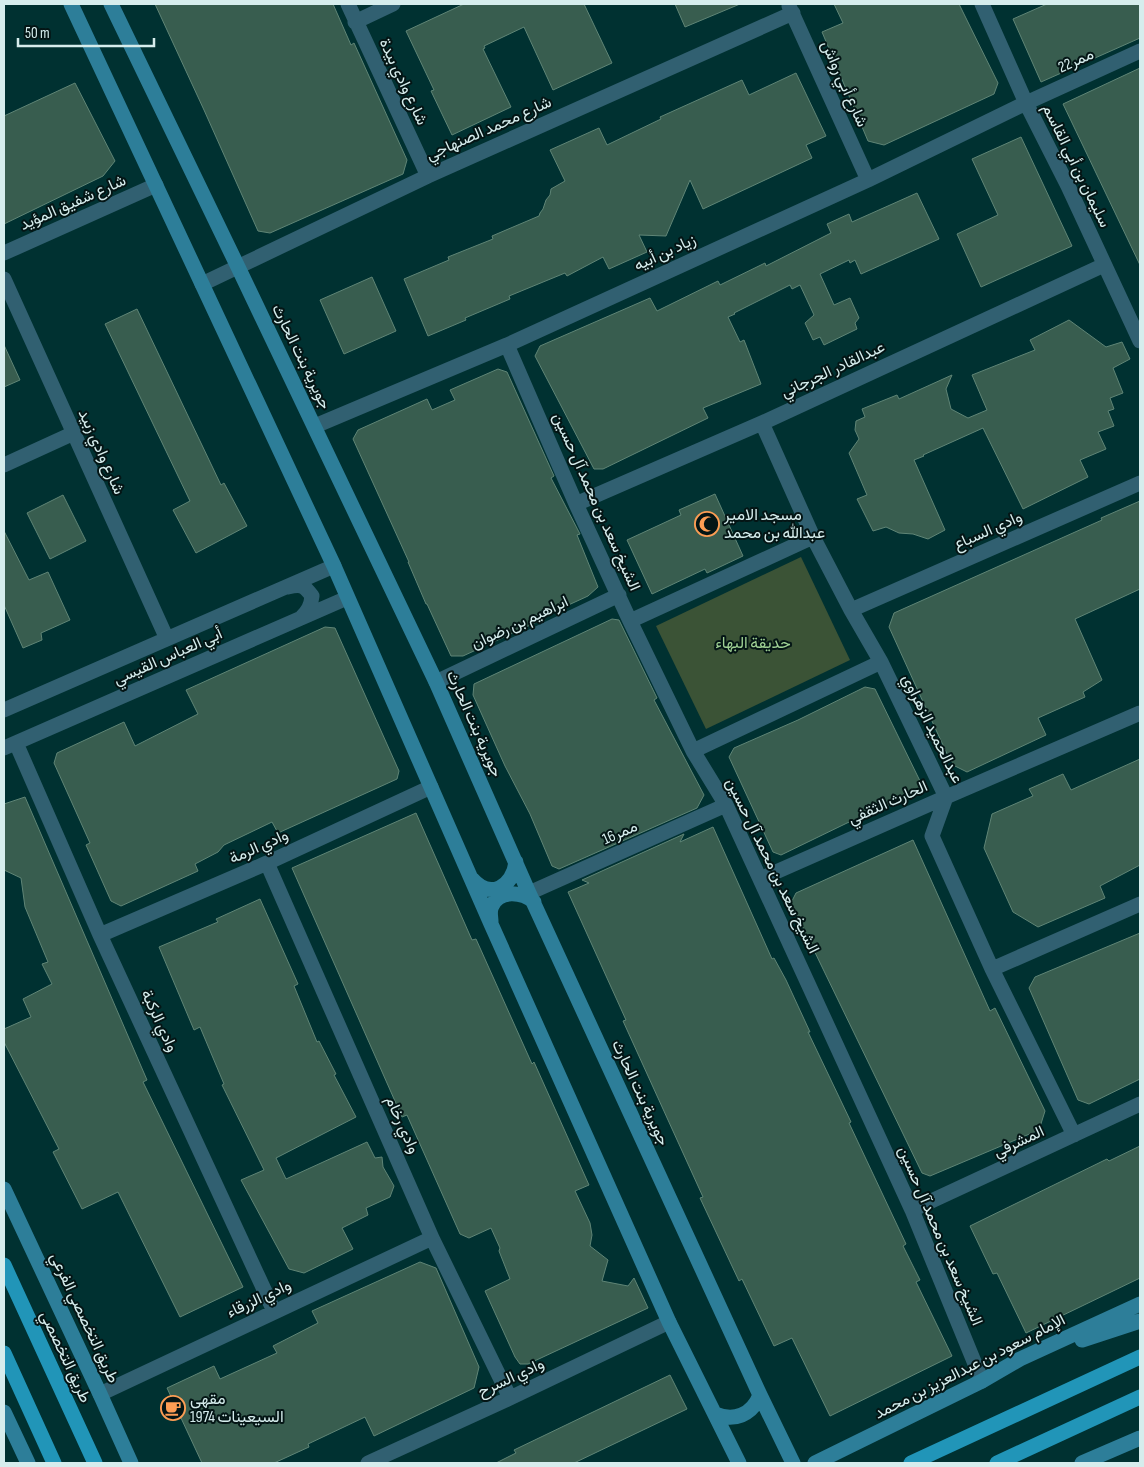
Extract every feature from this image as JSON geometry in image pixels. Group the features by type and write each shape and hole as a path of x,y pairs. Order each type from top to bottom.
{"main road":[{"name":"طريق التخصصي","path":"4,1265 95,1463"},
{"path":"4,1353 54,1463"},
{"path":"911,1463 1140,1357"},
{"path":"997,1463 1140,1396"}],"street":[{"path":"71,4 334,566 669,1322 739,1463"},
{"name":"جويرية بنت الحارث","path":"111,4 315,426 436,682 516,862 760,1396 793,1463"},
{"name":"شارع وادي بيدة","path":"348,4 428,176"},
{"path":"355,22 393,4"},
{"name":"سليمان بن أبي القاسم","path":"982,4 1026,103 1068,186 1140,342"},
{"name":"شارع محمد الصنهاجي","path":"202,284 428,176 790,8"},
{"name":"شارع أبي رواش","path":"790,8 868,180"},
{"name":"ممر22","path":"1026,103 1140,51"},
{"name":"زياد بن أبيه","path":"315,426 507,345 868,180 1026,103"},
{"name":"شارع شفيق المؤيد","path":"4,253 156,185"},
{"name":"عبدالقادر الجرجاني","path":"576,504 762,423 1104,265"},
{"name":"شارع وادي زبيد","path":"4,279 167,639"},
{"name":"الشيخ سعد بن محمد آل حسين","path":"507,345 576,504 630,621 694,751 726,805 912,1210 982,1381"},
{"name":"عبدالحميد الزهراوي","path":"762,423 813,537 851,610 881,662 946,797 932,836 992,969 1074,1136"},
{"path":"4,466 74,433"},
{"name":"وادي السباع","path":"851,610 1140,483"},
{"path":"630,621 813,537"},
{"name":"أبي العباس القيسي","path":"4,710 334,566"},
{"path":"284,588 298,585 307,588 312,596 308,612 300,619"},
{"name":"ابراهيم بن رضوان","path":"436,682 619,595"},
{"name":"أبي العباس القيسي","path":"10,746 347,598"},
{"path":"694,751 881,662"},
{"name":"الحارث الثقفي","path":"760,879 1140,713"},
{"name":"وادي الركبة","path":"10,746 100,935 274,1311"},
{"name":"وادي الرمة","path":"100,935 267,863 431,787"},
{"name":"ممر16","path":"532,897 726,805"},
{"path":"472,879 477,885 488,890 494,890 509,881 514,873 516,862"},
{"name":"وادي رخام","path":"267,863 432,1238 510,1398"},
{"path":"492,924 490,911 492,905 497,900 512,894 532,897"},
{"path":"992,969 1140,904"},
{"name":"المشرفي","path":"912,1210 1140,1104"},
{"name":"طريق التخصصي الفرعي","path":"4,1189 131,1463"},
{"name":"وادي الزرقاء","path":"100,1394 432,1238"},
{"name":"الإمام سعود بن عبدالعزيز بن محمد","path":"815,1463 982,1381 1020,1359 1140,1304"},
{"path":"1020,1359 1140,1321"},
{"name":"وادي السرح","path":"368,1463 669,1322"},
{"path":"715,1414 722,1417 743,1414 756,1404 760,1396"},
{"path":"4,1412 28,1463"},
{"path":"1096,1457 1140,1431"},
{"path":"1082,1463 1140,1438"}],"green space":[{"name":"حديقة البهاء","path":"801,557 850,660 706,729 656,626"}],"building":[{"path":"155,4 333,4 351,45 354,43 407,160 403,174 270,233 258,231"},
{"path":"464,4 584,4 612,63 553,90 524,27 484,46 485,48 483,49 511,107 452,135 431,91 434,90 406,31"},
{"path":"675,4 740,4 685,27"},
{"path":"834,4 959,4 998,83 994,94 884,145 868,141 822,32 843,23"},
{"path":"1047,4 1140,4 1140,38 1041,82 1013,19"},
{"path":"1140,68 1140,265 1063,104"},
{"path":"796,73 826,136 806,145 812,158 703,209 690,180 666,236 639,235 647,252 609,269 603,257 567,276 565,273 509,296 510,299 428,336 404,279 449,260 448,257 493,239 492,236 539,216 550,195 551,189 565,181 550,150 599,128 607,145 661,119 660,117 742,80 749,95"},
{"path":"75,83 115,161 103,176 4,224 4,116"},
{"path":"1021,137 1072,246 981,287 957,234 998,215 972,159"},
{"path":"917,193 939,239 861,274 855,260 850,263 849,260 820,274 834,305 850,298 859,318 855,323 857,329 824,345 820,337 813,340 805,323 814,315 800,285 792,289 790,285 734,313 728,317 740,342 744,340 761,384 703,408 708,418 603,469 594,469 535,356 540,346 650,298 657,311 718,281 720,285 765,263 766,266 831,233 827,224 849,214 852,222"},
{"path":"372,277 396,331 344,354 320,300"},
{"path":"137,309 221,485 224,483 247,526 196,553 173,510 190,501 105,324"},
{"path":"1069,320 1106,347 1122,342 1130,359 1113,368 1123,393 1110,398 1114,409 1108,411 1114,426 1098,432 1106,449 1080,460 1088,477 1023,509 983,428 914,460 945,530 928,539 913,534 899,533 886,527 873,531 857,499 867,495 849,453 859,439 855,430 856,421 865,417 862,409 897,395 899,399 952,375 946,389 951,409 968,418 987,410 972,375 1035,350 1030,340"},
{"path":"4,345 20,380 4,387"},
{"path":"498,369 507,372 554,476 551,478 580,534 577,535 598,587 588,596 538,619 539,621 463,656 451,656 353,439 358,430 427,399 432,410 455,400 450,390"},
{"path":"715,494 743,556 707,573 705,569 652,594 627,540 681,515 679,510"},
{"path":"63,495 86,541 50,559 27,513"},
{"path":"1140,501 1140,589 1075,619 1102,680 1083,692 1085,697 1038,718 1046,735 967,772 955,766 949,758 889,627 894,613 1102,520 1101,518"},
{"path":"4,531 29,580 48,572 70,620 41,633 42,640 23,648 4,605"},
{"path":"612,619 619,620 657,698 654,700 704,795 697,808 559,869 552,866 530,814 505,766 473,695 474,684"},
{"path":"325,627 335,628 399,771 397,779 278,833 272,822 224,845 218,852 195,864 198,871 121,906 111,901 86,845 90,843 54,763 57,753 124,722 135,746 198,714 186,690"},
{"path":"865,687 875,689 921,783 918,792 781,855 773,852 729,757 734,748 798,720"},
{"path":"1140,759 1140,865 1100,886 1105,898 1038,927 1013,912 984,848 992,814 1033,796 1029,789 1063,774 1071,790"},
{"path":"25,797 147,1080 143,1082 243,1287 180,1317 118,1192 82,1209 53,1152 59,1149 4,1042 4,1029 31,1017 23,999 52,984 42,964 48,962 25,907 21,878 4,870 4,804"},
{"path":"416,813 472,940 476,939 589,1185 575,1191 590,1223 592,1235 590,1246 608,1260 602,1281 628,1286 634,1278 648,1308 528,1364 520,1364 515,1357 485,1291 510,1279 491,1228 469,1238 460,1234 407,1115 402,1117 292,868"},
{"path":"713,827 772,959 774,958 786,980 810,1032 808,1032 851,1122 849,1123 906,1244 903,1246 920,1280 916,1282 952,1356 830,1416 792,1338 774,1346 742,1279 739,1281 700,1198 703,1197 623,1021 626,1020 568,892 589,883 582,880 684,834 680,842"},
{"path":"913,840 990,1011 995,1008 1045,1111 1039,1130 930,1176 922,1173 791,903 796,893"},
{"path":"260,899 298,984 294,986 317,1042 319,1041 356,1117 276,1158 286,1179 367,1142 375,1158 382,1157 383,1167 394,1186 390,1197 366,1208 368,1215 342,1228 353,1249 304,1273 289,1269 241,1180 264,1170 222,1085 224,1084 200,1027 194,1030 159,947 218,922 216,919"},
{"path":"1140,933 1140,1079 1089,1104 1078,1100 1029,988 1035,977"},
{"path":"1140,1146 1140,1278 1026,1333 997,1273 993,1274 970,1226 1107,1159 1109,1161"},
{"path":"420,1262 436,1268 479,1367 474,1388 374,1436 365,1417 308,1444 309,1447 274,1463 202,1463 167,1388 214,1366 220,1379 277,1353 273,1346 318,1323 312,1311"},
{"path":"670,1375 687,1409 574,1463 496,1463 516,1453 514,1450"}],"place":[{"name":"مسجد الامير عبدالله بن محمد","path":"707,524"},
{"name":"مقهى السيعينات 1974","path":"173,1408"}]}
